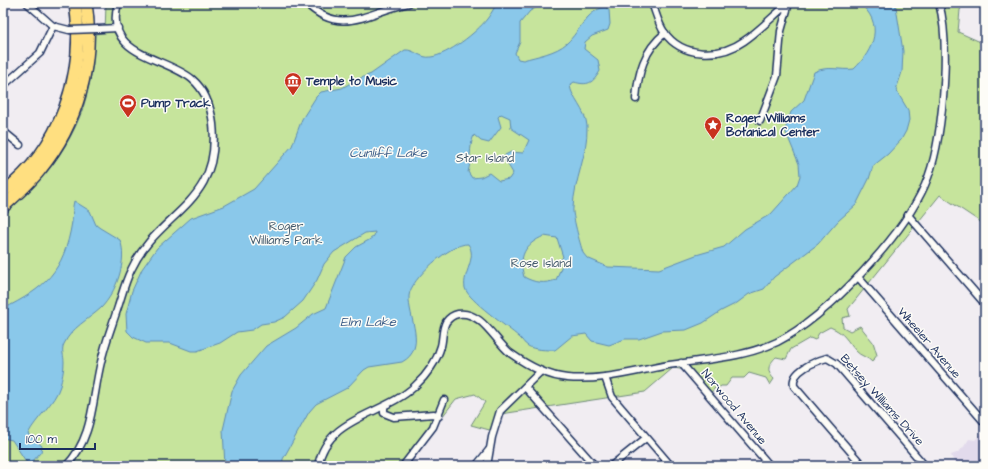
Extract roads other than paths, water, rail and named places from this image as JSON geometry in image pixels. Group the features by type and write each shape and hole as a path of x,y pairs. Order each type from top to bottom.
{"highway":[{"path":"3,192 20,177 38,156 53,133 64,109 73,83 77,56 78,29 75,3"},
{"path":"86,3 93,28"},
{"path":"3,206 14,197 47,162 62,139 72,117 84,76 93,28 89,3"}],"street":[{"path":"27,3 53,26 69,30 118,28"},
{"path":"66,466 79,450 89,425 103,354 130,272 145,247 179,214 199,190 209,170 213,154 214,131 212,114 207,99 198,85 179,70 136,51 124,40 118,28 116,17 118,3"},
{"path":"306,3 324,17 346,21 362,18 392,7 409,3"},
{"path":"652,3 665,34 676,43 691,51 703,53 723,51 744,42 789,3"},
{"path":"760,121 777,76 781,32 789,3"},
{"path":"318,466 324,446 337,431 346,424 384,407 411,390 426,375 439,352 446,324 450,318 457,315 467,314 478,319 511,353 541,371 570,378 605,377 681,363 742,354 776,342 811,319 858,277 908,216 927,181 936,144 943,94 945,50 944,28 939,3"},
{"path":"3,86 40,52 53,26"},
{"path":"636,99 638,80 643,63 653,46 665,34"},
{"path":"3,131 20,145"},
{"path":"908,216 985,304"},
{"name":"Wheeler Avenue","path":"858,277 985,423"},
{"name":"Betsey Williams Drive","path":"863,466 794,386 793,380 797,374 817,360 827,358 837,364 925,466"},
{"name":"Norwood Avenue","path":"681,363 770,466"},
{"path":"487,466 500,411 541,371"},
{"path":"605,377 612,397 671,466"},
{"path":"525,387 595,466"},
{"path":"403,466 431,430 439,416 444,400"},
{"path":"384,407 385,414 392,417 434,414 439,416"},
{"path":"611,466 646,438"},
{"path":"476,466 490,449"}],"water":[{"path":"497,3 544,3 530,11 520,23 520,42 515,53 518,59 523,60 546,54 563,46 572,38 588,17 598,9 605,7 609,10 610,24 608,30 592,36 585,42 584,49 598,60 600,71 590,82 583,84 574,82 570,85 573,95 584,115 587,126 587,137 574,198 573,212 575,223 583,253 587,258 608,267 659,269 696,255 724,247 745,229 771,214 797,185 800,176 799,164 785,130 791,112 804,100 814,72 824,69 854,69 861,62 871,45 874,36 872,19 859,3 894,3 896,7 903,51 902,72 896,90 908,110 909,120 906,131 901,140 888,154 873,166 869,179 856,205 838,221 818,244 774,277 764,289 749,294 737,303 721,311 703,323 686,330 662,331 639,339 625,339 609,345 592,341 586,334 572,336 555,350 541,350 531,347 481,306 468,293 465,288 465,282 471,260 471,249 468,244 452,249 432,263 411,289 409,305 415,332 415,341 414,349 410,356 402,362 369,367 364,370 347,388 316,404 309,412 283,459 282,466 225,466 223,430 232,391 241,375 266,346 296,328 313,314 326,308 346,257 356,247 374,236 375,232 365,233 334,252 324,264 317,280 303,301 285,317 274,322 261,324 252,330 237,332 220,343 197,351 191,351 170,343 146,343 133,337 127,331 126,314 132,291 142,269 157,248 191,218 224,206 254,189 292,146 302,119 316,97 321,92 342,88 371,74 405,50 424,57 431,57 454,48 487,19","holes":["501,114 510,118 511,128 529,140 523,153 511,152 505,155 505,160 513,173 509,179 499,181 489,173 481,177 472,178 468,172 471,145 474,135 481,141 489,143 501,127 498,117","544,236 557,238 563,257 561,259 562,265 556,280 547,282 532,281 524,277 522,270 523,257 528,247 537,239"]},
{"path":"74,201 90,211 96,225 120,240 123,257 116,285 106,302 71,333 64,344 63,371 58,392 28,434 42,446 41,452 31,463 27,463 12,440 3,438 3,309 30,294 50,276 58,266 64,254 68,239 72,222"}],"place":[{"name":"Temple to Music","path":"293,96"},
{"name":"Pump Track","path":"128,118"},
{"name":"Roger Williams Botanical Center","path":"713,140"}],"water label":[{"name":"Cunliff Lake","path":"388,153"},
{"name":"Elm Lake","path":"368,322"}],"park label":[{"name":"Star Island","path":"485,158"},
{"name":"Roger Williams Park","path":"286,233"},
{"name":"Rose Island","path":"541,263"}]}
